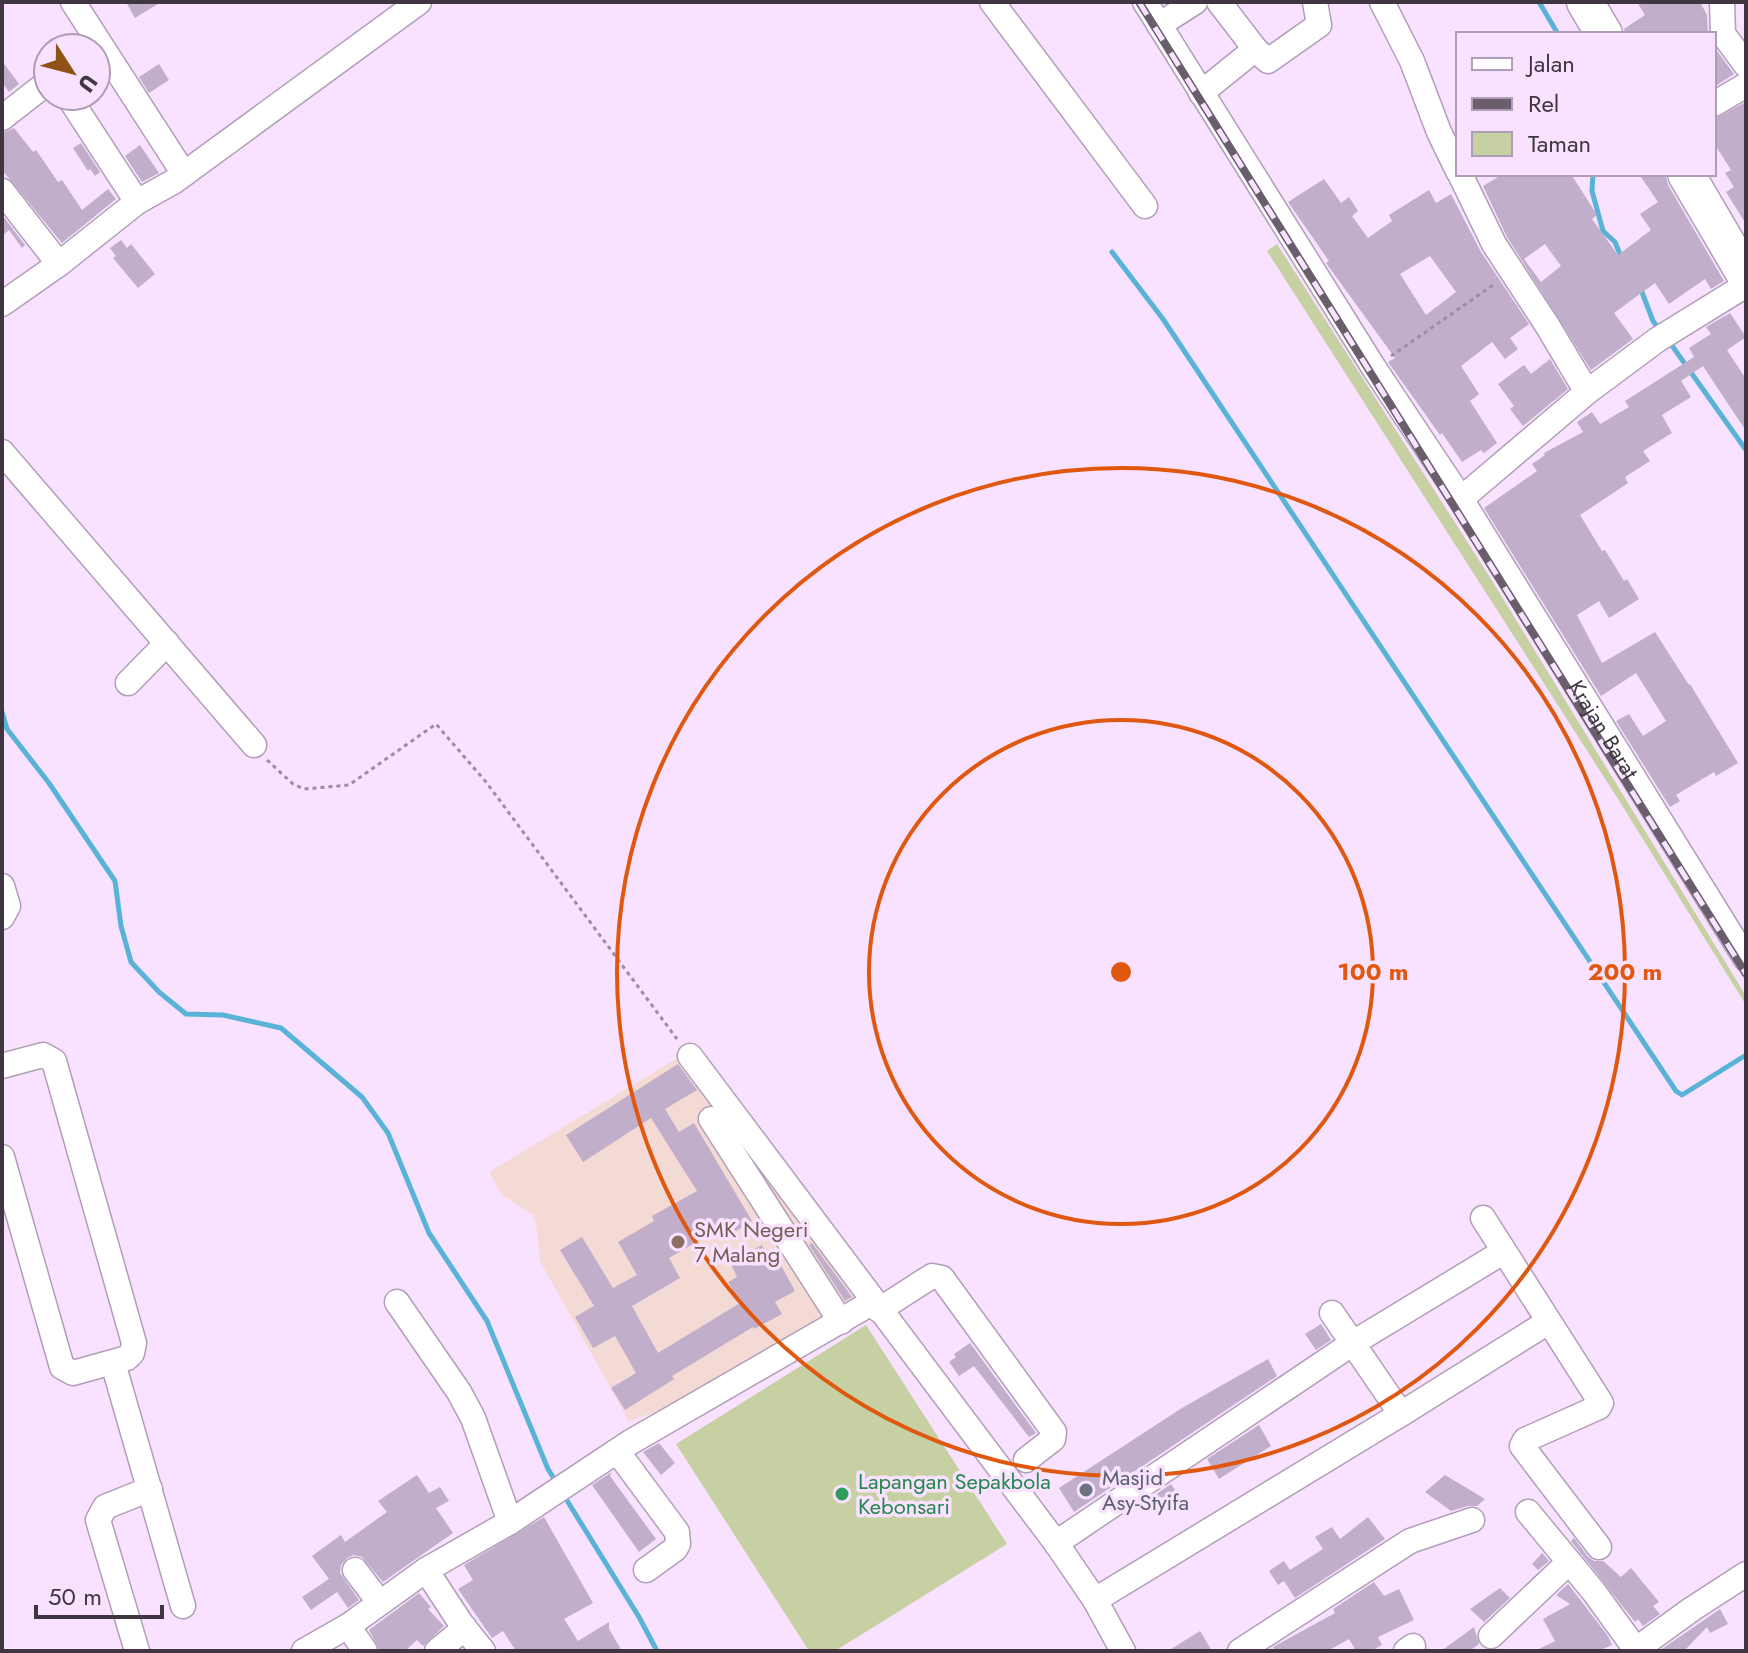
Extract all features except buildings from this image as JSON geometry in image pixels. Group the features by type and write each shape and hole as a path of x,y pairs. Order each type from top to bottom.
{"highway":[{"path":"1585,2 1603,32"},
{"path":"1687,176 1746,276"}],"street":[{"path":"73,2 89,32"},
{"path":"2,304 59,264 137,202 184,174 419,2"},
{"path":"992,2 1145,206"},
{"name":"Krajan Barat","path":"1145,2 1374,368 1461,499 1746,959"},
{"path":"1159,25 1195,2"},
{"path":"1219,2 1268,61 1319,25 1315,2"},
{"path":"1382,2 1412,61 1439,132 1456,166"},
{"path":"1722,2 1723,34 1746,65"},
{"path":"1201,93 1256,50"},
{"path":"112,68 184,174"},
{"path":"1716,103 1746,85"},
{"path":"2,118 32,95"},
{"path":"78,112 137,202"},
{"path":"1461,176 1494,244 1587,392"},
{"path":"2,191 59,264"},
{"path":"1461,499 1587,392 1665,335 1746,285"},
{"path":"2,452 254,745"},
{"path":"128,683 167,643"},
{"path":"2,886 8,906 2,917"},
{"path":"2,1066 43,1055 54,1061 134,1343 132,1353 113,1363 73,1373 62,1367 6,1193 2,1157"},
{"path":"690,1056 1056,1543 1095,1600 1123,1651"},
{"path":"711,1119 841,1322"},
{"path":"781,1229 807,1213"},
{"path":"1483,1218 1600,1405 1525,1440 1522,1446 1599,1547"},
{"path":"1056,1543 1353,1343 1503,1252"},
{"path":"304,1651 348,1626 426,1570 510,1522 617,1451 841,1322 932,1276 942,1278 1054,1432 1053,1439 1026,1460"},
{"path":"397,1302 459,1392 473,1418 510,1522"},
{"path":"1332,1313 1401,1414"},
{"path":"1095,1600 1548,1322"},
{"path":"113,1363 183,1606"},
{"path":"617,1451 677,1532 675,1549 646,1570"},
{"path":"137,1651 98,1520 105,1507 150,1489"},
{"path":"1528,1512 1635,1651 1746,1574"},
{"path":"1240,1651 1410,1541 1472,1520"},
{"path":"1491,1636 1569,1562"},
{"path":"355,1570 380,1603"},
{"path":"426,1570 483,1651"},
{"path":"348,1626 365,1651"},
{"path":"437,1651 465,1628"}],"path":[{"path":"1374,368 1512,271"},
{"path":"254,745 274,768 304,789 349,785 433,724 439,726 495,795 690,1056"}],"shaded area":[{"name":"SMK Negeri 7 Malang","path":"679,1057 858,1295 661,1410 629,1421 540,1261 533,1215 501,1194 489,1172"}],"green space":[{"path":"1277,244 1491,579 1746,996 1746,1005 1618,799 1267,251"},
{"name":"Lapangan Sepakbola Kebonsari","path":"866,1325 1007,1544 835,1651 809,1651 676,1444"}],"waterway":[{"path":"1539,2 1557,32"},
{"path":"1593,176 1592,191 1603,231 1615,242 1622,259"},
{"path":"1112,252 1163,319 1676,1091 1682,1095 1746,1055"},
{"path":"1640,287 1659,329"},
{"path":"1668,340 1746,450"},
{"path":"2,712 7,729 49,783 115,881 121,926 131,962 159,992 186,1014 223,1015 281,1028 362,1097 388,1133 429,1233 487,1321 556,1482"},
{"path":"563,1494 657,1651"}],"railway":[{"path":"1139,2 1746,974"}],"place":[{"name":"SMK Negeri 7 Malang","path":"678,1242"},
{"name":"Masjid Asy-Styifa","path":"1086,1490"},
{"name":"Lapangan Sepakbola Kebonsari","path":"842,1494"}]}
